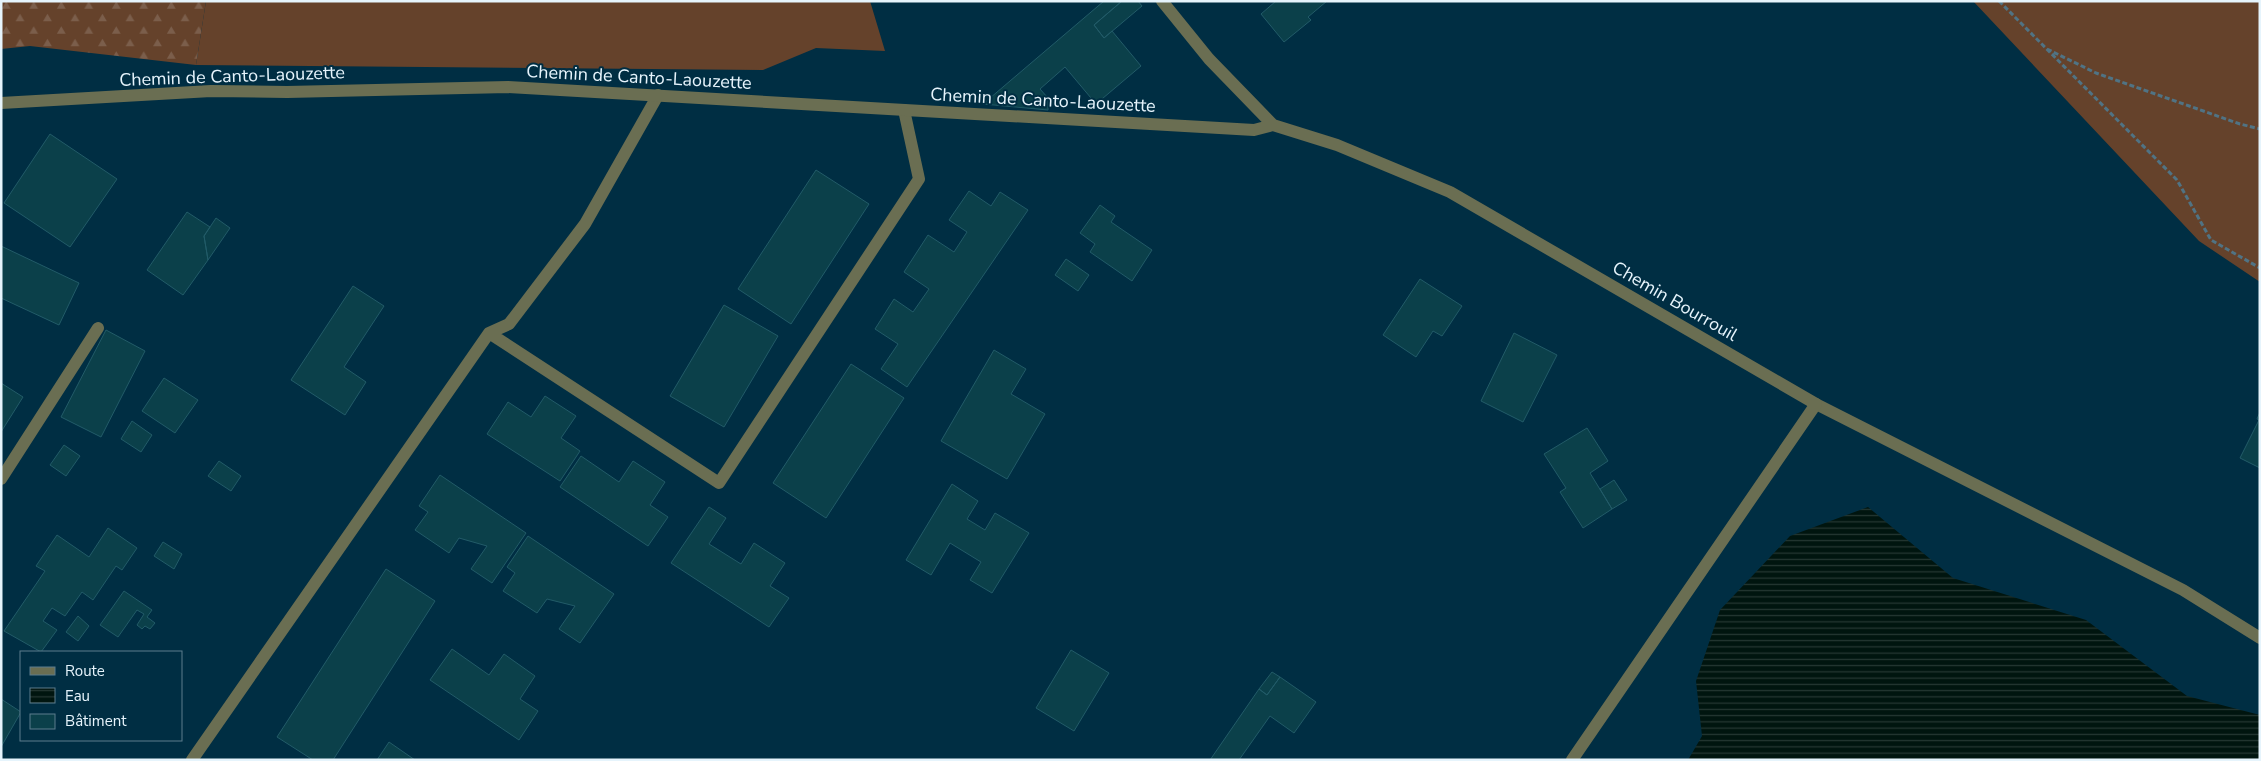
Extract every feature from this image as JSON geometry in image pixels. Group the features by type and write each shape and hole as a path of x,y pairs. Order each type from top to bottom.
{"street":[{"name":"Chemin Bourrouil","path":"1162,1 1209,59 1273,125 1336,145 1450,192 1816,404 2183,590 2260,638"},
{"name":"Chemin de Canto-Laouzette","path":"1,103 211,91 287,92 508,87 1254,130 1273,125"},
{"path":"192,760 489,334 509,324 585,224 658,96"},
{"path":"489,334 718,483 919,179 904,110"},
{"path":"1,479 98,328"},
{"path":"1572,760 1816,404"}],"path":[{"path":"1999,1 2177,180 2211,240 2260,268"},
{"path":"2044,47 2096,73 2240,124 2260,129"}],"green space":[{"path":"1,1 206,1 196,65 30,46 1,49"},
{"path":"206,1 870,1 885,51 816,48 763,70 196,65"},
{"path":"1973,1 2260,1 2260,282 2199,241"}],"water":[{"path":"1868,507 1953,578 2086,620 2187,696 2260,715 2260,760 1688,760 1702,736 1696,681 1720,610 1790,536"}],"building":[{"path":"1104,1 1122,1 1094,25 1104,38 1112,31 1141,66 1096,104 1065,67 1040,89 1048,98 1048,110 983,104"},
{"path":"1122,1 1138,1 1142,6 1104,38 1094,25"},
{"path":"1276,1 1327,1 1308,17 1311,20 1284,42 1261,14"},
{"path":"50,134 117,179 70,247 4,203"},
{"path":"816,170 869,204 791,324 738,289"},
{"path":"969,191 991,206 1000,192 1028,210 907,387 881,369 898,344 875,329 894,299 913,312 929,289 904,272 928,235 954,252 967,232 949,220"},
{"path":"1100,205 1115,216 1111,222 1152,250 1132,281 1090,252 1095,244 1080,233"},
{"path":"187,212 210,227 204,236 208,260 183,295 147,270"},
{"path":"216,218 230,228 208,260 204,236"},
{"path":"1,246 79,283 59,325 1,298"},
{"path":"1066,259 1089,275 1078,291 1055,275"},
{"path":"1420,279 1462,306 1442,336 1433,331 1416,357 1383,335"},
{"path":"353,286 384,306 344,367 366,382 345,415 291,380"},
{"path":"724,305 778,336 724,427 670,396"},
{"path":"106,330 145,351 101,437 61,417"},
{"path":"1514,333 1557,355 1523,422 1481,401"},
{"path":"994,350 1026,369 1011,394 1045,414 1007,479 941,441"},
{"path":"851,364 904,398 826,518 773,483"},
{"path":"164,378 198,400 175,433 142,411"},
{"path":"1,383 23,397 1,432"},
{"path":"545,396 576,416 561,438 580,451 560,481 487,434 508,402 531,417"},
{"path":"2260,412 2260,468 2240,458 2259,420 2257,419"},
{"path":"132,421 152,435 141,452 121,439"},
{"path":"1587,428 1608,461 1590,473 1612,509 1583,528 1560,492 1566,488 1544,454"},
{"path":"64,445 80,456 66,476 50,465"},
{"path":"581,456 619,482 633,461 665,482 650,505 668,517 648,546 560,487"},
{"path":"219,461 241,476 231,491 208,476"},
{"path":"440,475 526,533 492,583 471,569 487,546 459,538 449,553 415,530 428,512 419,506"},
{"path":"1614,480 1627,500 1612,509 1600,489"},
{"path":"952,484 978,501 967,519 985,530 995,513 1029,533 992,593 970,580 981,562 950,543 931,575 906,560"},
{"path":"709,507 726,518 709,544 741,564 754,543 785,563 770,586 789,598 769,627 671,563"},
{"path":"108,528 137,548 122,570 116,566 93,600 82,592 65,616 52,608 43,621 57,630 42,651 4,631 45,571 36,566 57,535 89,557"},
{"path":"528,536 614,594 580,643 559,629 575,606 547,599 537,613 503,591 515,573 507,567"},
{"path":"163,542 182,554 174,569 154,556"},
{"path":"386,569 435,601 333,760 313,760 277,737"},
{"path":"124,591 152,610 147,617 155,623 150,629 145,626 142,629 137,625 144,614 137,610 118,637 100,625"},
{"path":"78,616 89,626 78,641 66,632"},
{"path":"452,649 489,675 504,654 535,676 520,699 538,711 519,740 430,680"},
{"path":"1071,650 1109,673 1074,731 1036,708"},
{"path":"1272,672 1280,677 1267,695 1259,689"},
{"path":"1280,677 1316,702 1294,733 1270,716 1239,760 1210,760 1259,689 1267,695"},
{"path":"1,699 20,711 20,714 1,747"},
{"path":"389,742 415,760 377,760"}]}
